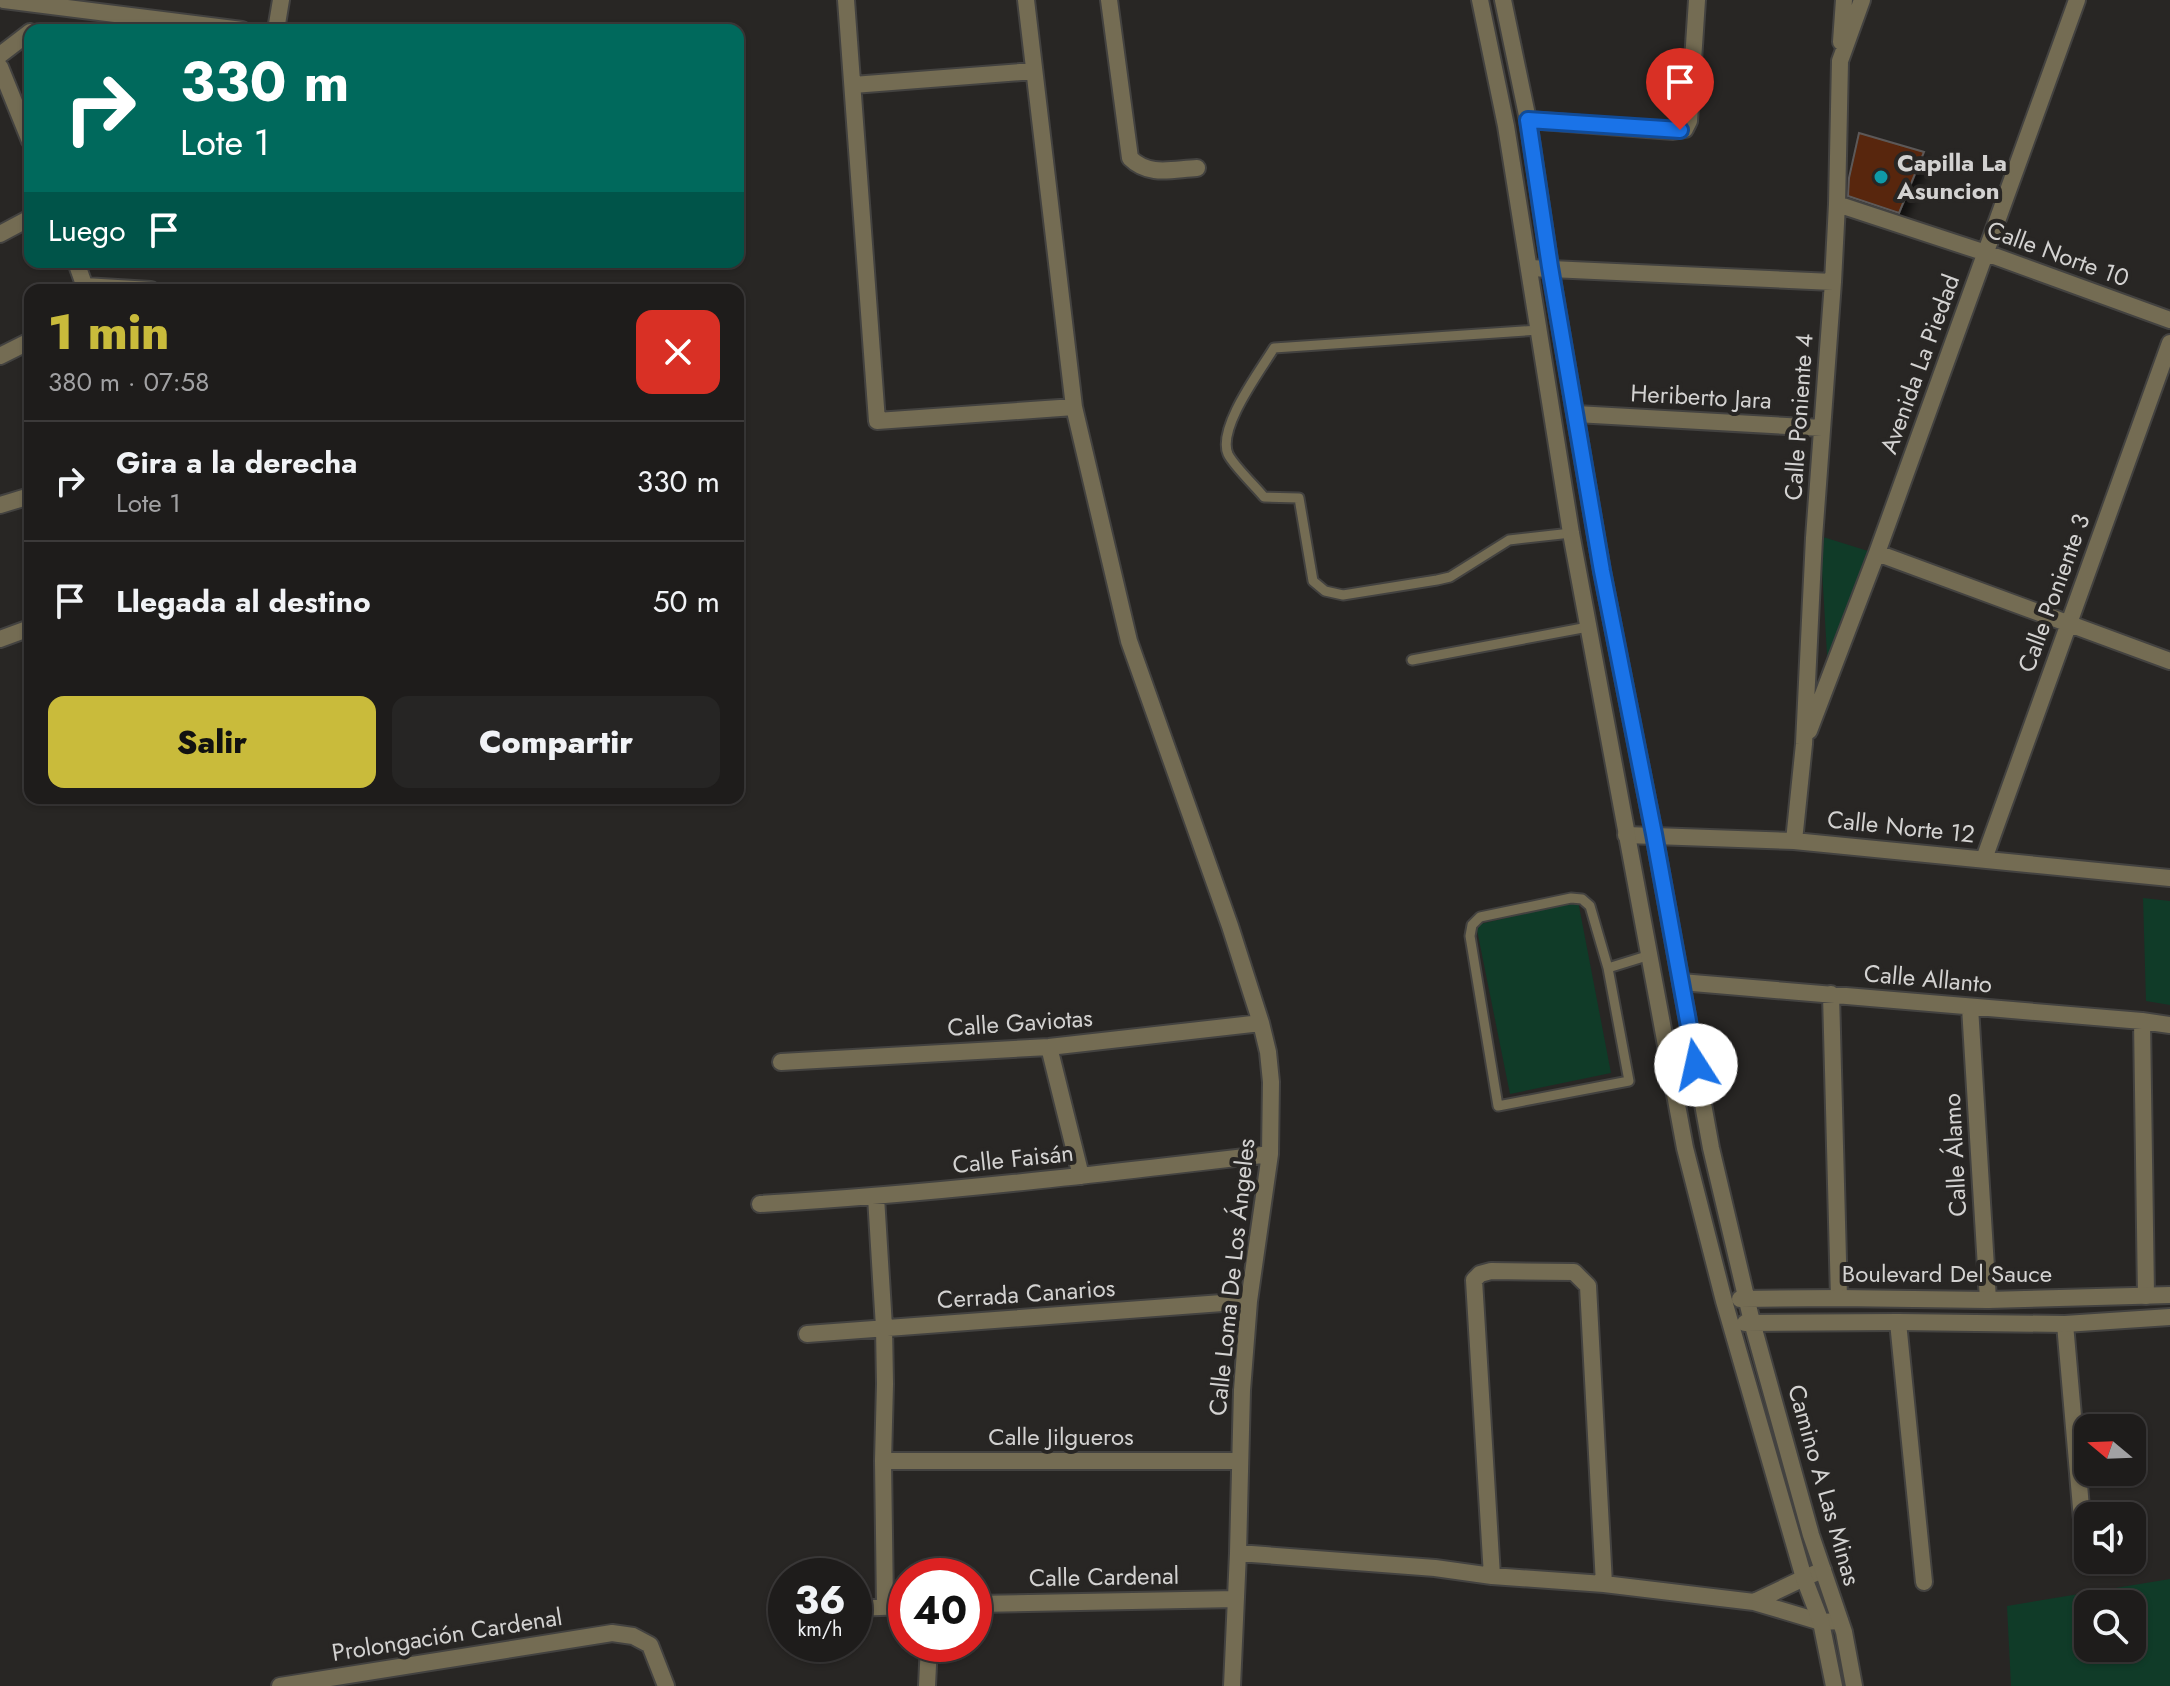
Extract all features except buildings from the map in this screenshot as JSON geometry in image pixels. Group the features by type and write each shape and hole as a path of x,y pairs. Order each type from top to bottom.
{"street":[{"path":"4,0 198,24"},
{"path":"277,24 281,0"},
{"path":"846,0 877,421 1074,407"},
{"name":"Calle Loma De Los Ángeles","path":"1026,0 1074,407 1129,641 1230,926 1268,1052 1271,1082 1270,1154 1249,1301 1242,1390 1232,1686"},
{"path":"1109,0 1130,158 1150,171 1197,168"},
{"path":"1480,0 1506,126 1571,533 1685,1148 1731,1324"},
{"path":"1503,0 1528,120 1602,571 1711,1148 1747,1298"},
{"path":"1528,120 1673,131 1685,129 1689,121 1697,0"},
{"path":"1840,61 1844,0"},
{"name":"Calle Poniente 4","path":"1794,841 1804,744 1814,538 1833,282 1840,61 1862,0"},
{"name":"Avenida La Piedad","path":"1804,744 1877,553 2077,0"},
{"path":"37,24 46,3"},
{"path":"0,55 24,36"},
{"path":"0,67 24,126"},
{"path":"853,85 1034,71"},
{"name":"Calle Norte 10","path":"1837,204 1986,253 2170,320"},
{"path":"0,234 24,221"},
{"path":"1529,268 1833,282"},
{"name":"Calle Poniente 3","path":"1984,859 2170,343"},
{"path":"0,356 24,344"},
{"name":"Heriberto Jara","path":"1576,414 1822,428"},
{"path":"0,505 24,498"},
{"path":"1877,553 2170,661"},
{"path":"0,639 24,630"},
{"name":"Calle Norte 12","path":"1626,835 1794,841 2170,878"},
{"name":"Calle Allanto","path":"1681,982 2170,1025"},
{"path":"1831,994 1839,1298"},
{"name":"Calle Álamo","path":"1970,1007 1988,1300"},
{"path":"2142,1021 2146,1296"},
{"name":"Calle Gaviotas","path":"781,1062 1049,1047 1261,1023"},
{"path":"1049,1047 1081,1176"},
{"name":"Calle Faisán","path":"760,1204 876,1197 1270,1154"},
{"path":"872,1607 885,1606 884,1327 876,1197"},
{"path":"1492,1576 1474,1280 1480,1274 1491,1271 1574,1272 1588,1286 1604,1584"},
{"name":"Boulevard Del Sauce","path":"1724,1301 1747,1298 1988,1300 2170,1295"},
{"name":"Camino A Las Minas","path":"1747,1298 1840,1621 1854,1686"},
{"name":"Cerrada Canarios","path":"807,1334 1249,1301"},
{"name":"Boulevard Del Sauce","path":"1731,1324 2065,1324 2170,1317"},
{"path":"1898,1322 1924,1582"},
{"name":"Camino A Las Minas","path":"1731,1324 1804,1578 1821,1622 1834,1686"},
{"path":"2065,1324 2081,1502"},
{"name":"Calle Jilgueros","path":"883,1461 1239,1461"},
{"path":"1238,1553 1604,1584 1754,1602 1821,1622 1840,1621"},
{"path":"1754,1602 1823,1570"},
{"name":"Calle Cardenal","path":"992,1604 1236,1599"},
{"name":"Prolongación Cardenal","path":"280,1686 340,1681 602,1633 643,1639 650,1645 666,1686"},
{"path":"927,1686 928,1662"}],"lane":[{"path":"1539,330 1274,348 1229,422 1225,438 1228,454 1264,497 1299,498 1313,581 1325,591 1343,595 1450,577 1509,540 1571,533"},
{"path":"1412,660 1588,627"},
{"path":"1571,898 1582,899 1590,906 1608,968 1629,1081 1498,1106 1470,936 1472,925 1480,917 1571,898"},
{"path":"1608,968 1650,955"}],"green space":[{"path":"1820,536 1868,551 1828,671"},
{"path":"2143,898 2170,901 2170,1005 2146,1001"},
{"path":"1578,901 1611,1073 1510,1094 1476,925"},
{"path":"2170,1579 2170,1686 2011,1686 2007,1606 2074,1595 2074,1662 2146,1662 2146,1590 2104,1590"}],"place":[{"name":"Capilla La Asuncion","path":"1881,177"}],"route":[{"path":"1680,130 1528,120 1602,571 1696,1065"}]}
